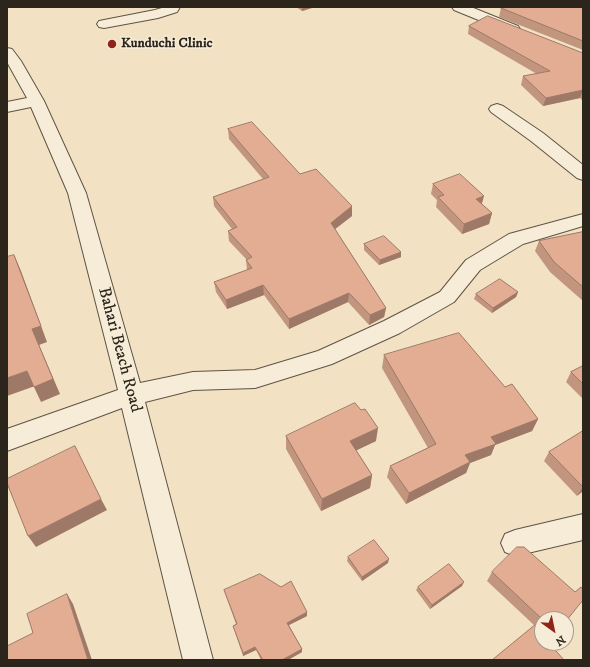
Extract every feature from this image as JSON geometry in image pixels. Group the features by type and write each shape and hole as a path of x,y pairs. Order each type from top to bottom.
{"street":[{"path":"104,24 158,14 172,9 173,7"},
{"path":"459,7 525,34"},
{"name":"Bahari Beach Road","path":"7,52 16,64 36,101 77,193 131,394 198,660"},
{"path":"7,107 36,101"},
{"path":"497,109 537,137 583,174"},
{"path":"7,440 131,394 193,381 255,379 324,358 392,327 447,297 473,265 516,239 583,220"},
{"path":"515,543 583,527"}],"building":[{"path":"583,7 583,41 501,8"},
{"path":"488,16 583,53 583,90 546,98 523,76 550,71 469,26"},
{"path":"252,122 300,174 316,169 352,206 331,223 386,308 370,315 349,293 289,319 263,285 226,300 214,282 252,268 246,260 252,257 228,231 237,227 213,197 269,177 228,129"},
{"path":"460,174 484,196 476,199 492,213 464,224 438,197 444,195 433,184"},
{"path":"583,232 583,287 554,262 539,241"},
{"path":"384,236 401,252 380,260 364,244"},
{"path":"14,255 41,326 32,329 53,379 34,387 27,371 7,378 7,257"},
{"path":"500,279 518,292 493,308 476,294"},
{"path":"459,333 505,387 512,384 538,419 491,437 496,444 465,455 470,462 409,493 390,466 436,444 384,355"},
{"path":"583,366 583,384 571,372"},
{"path":"355,403 361,410 365,409 378,428 350,441 372,475 322,499 286,436"},
{"path":"583,431 583,487 549,452"},
{"path":"75,446 101,499 28,536 7,483 7,479"},
{"path":"374,540 389,559 362,577 348,557"},
{"path":"517,547 524,547 575,592 581,587 583,590 583,600 574,611 534,611 492,572"},
{"path":"449,564 464,582 432,605 418,587"},
{"path":"260,574 281,587 291,581 307,612 287,623 302,649 282,660 263,660 255,647 243,653 233,626 237,624 224,590"},
{"path":"67,594 88,660 7,660 7,646 33,633 27,614"},
{"path":"534,626 534,651 556,651 564,660 492,660"}],"place":[{"name":"Kunduchi Clinic","path":"112,44"}]}
